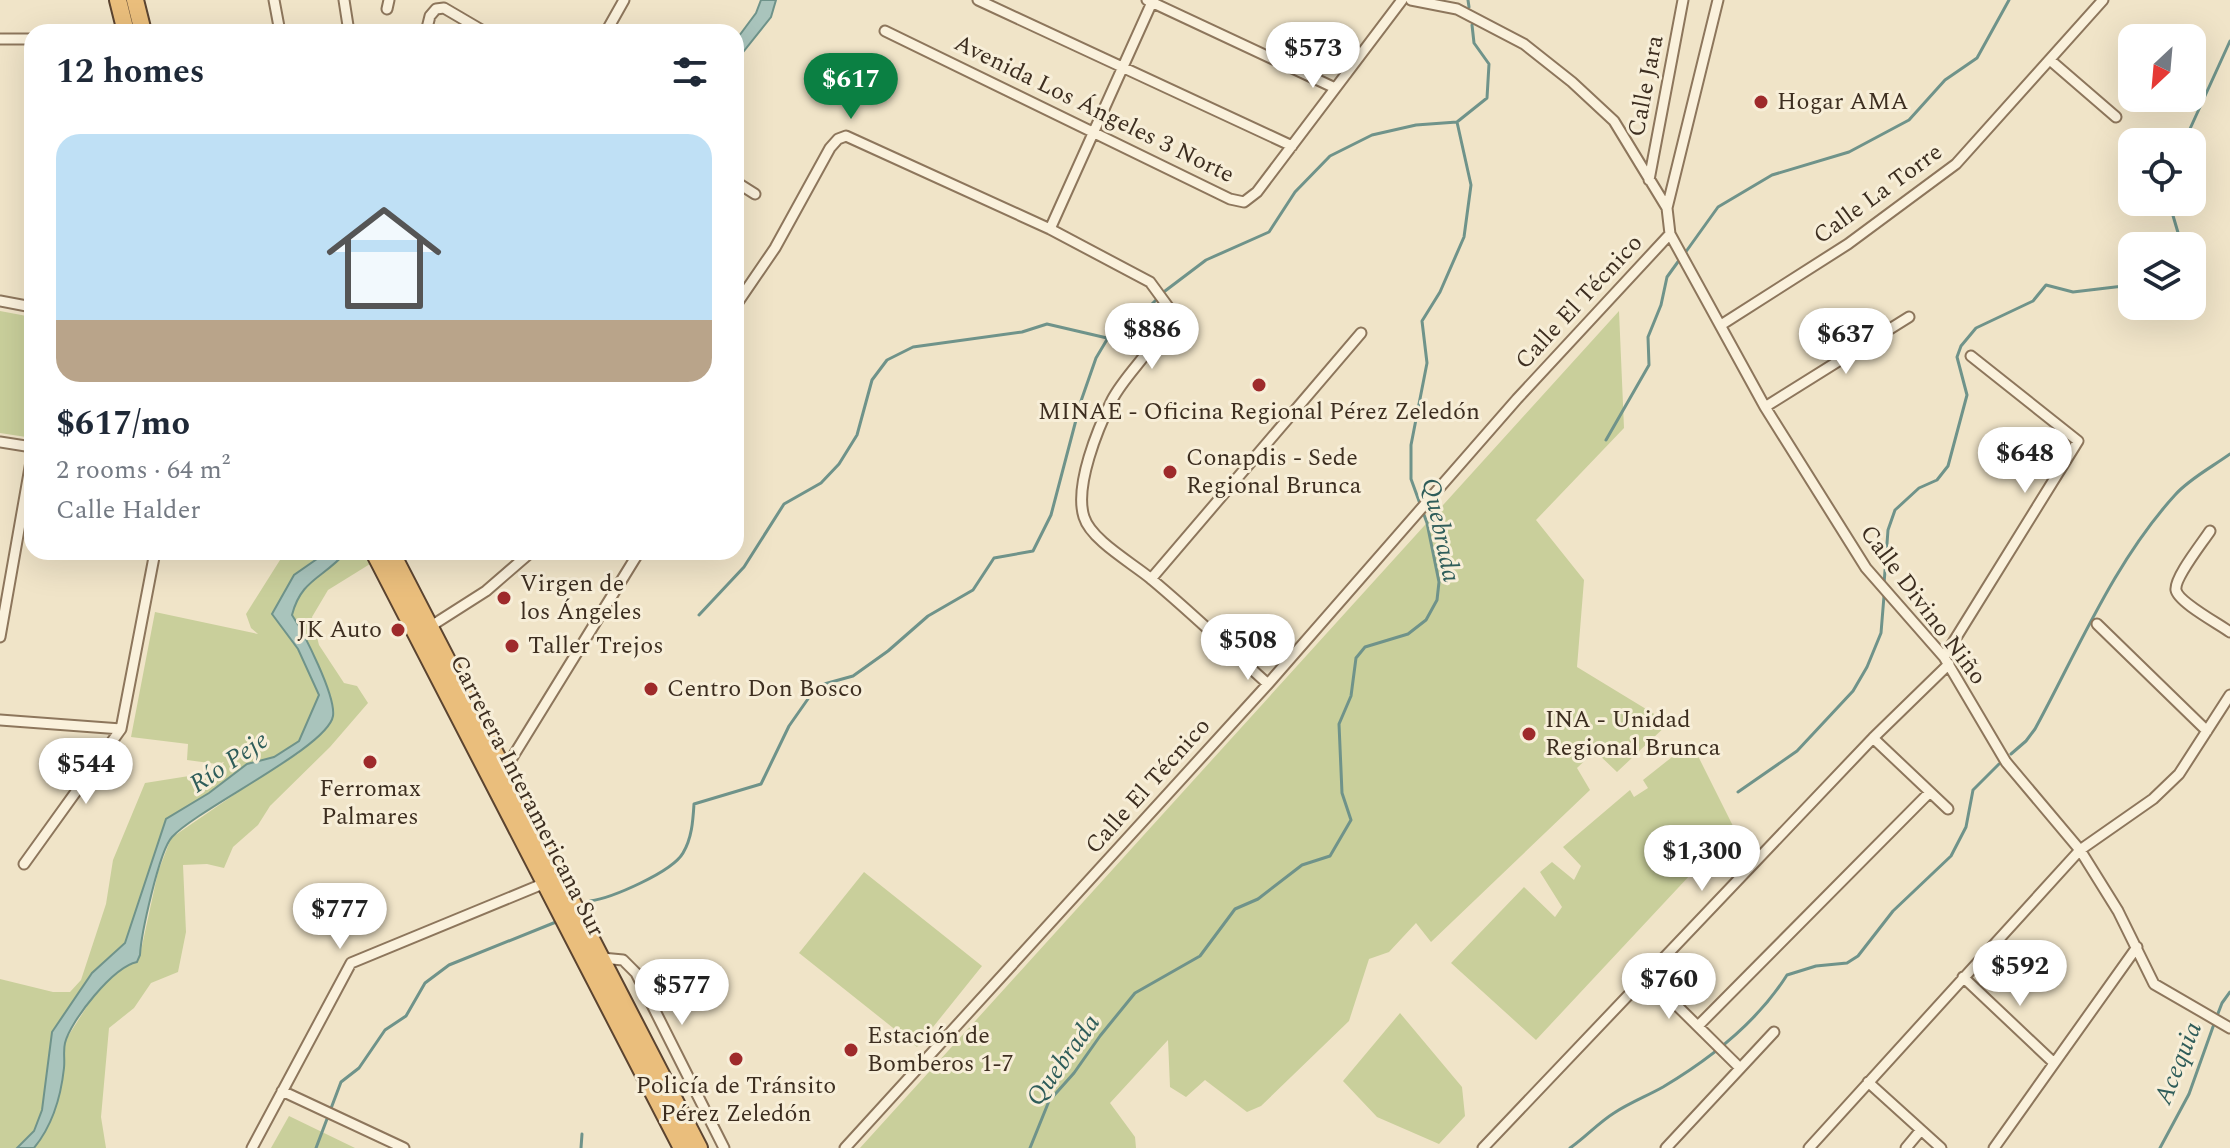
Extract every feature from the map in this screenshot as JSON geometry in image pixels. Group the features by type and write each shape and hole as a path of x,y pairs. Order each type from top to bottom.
{"highway":[{"path":"118,0 124,24"},
{"path":"135,0 141,24"},
{"name":"Carretera Interamericana Sur","path":"379,560 504,771 699,1148"},
{"name":"Carretera Interamericana Sur","path":"394,560 423,631 545,883 682,1148"},
{"path":"675,1101 687,1135 682,1148"}],"street":[{"path":"274,0 278,24"},
{"path":"344,0 348,24"},
{"path":"978,0 1292,146 1402,0"},
{"name":"Calle Divino Niño","path":"1411,0 1457,9 1524,44 1614,121 1667,208 1670,234 1765,407 1866,568 1946,660 2006,762 2080,850 2118,911 2154,984 2226,1025"},
{"name":"Calle Jara","path":"1649,180 1683,0"},
{"path":"1667,208 1718,0"},
{"name":"Calle La Torre","path":"1721,325 1848,244 1956,164 2103,0"},
{"path":"610,24 623,1"},
{"path":"1050,229 1151,1 1335,88"},
{"path":"428,24 436,9 444,8 471,24"},
{"name":"Avenida Los Ángeles 3 Norte","path":"885,31 1230,199 1244,202 1257,192 1292,146"},
{"path":"0,39 24,39"},
{"path":"2050,60 2116,117"},
{"path":"744,293 775,248 830,148 846,136 1050,229 1150,282 1169,308 1167,324 1127,376 1109,409 1088,464 1082,501 1085,521 1095,535 1151,579 1268,684"},
{"path":"744,187 755,194"},
{"name":"Calle El Técnico","path":"845,1148 1268,684 1517,399 1670,234"},
{"path":"0,301 24,306"},
{"path":"1765,407 1909,317"},
{"path":"1151,579 1361,333"},
{"path":"1483,1148 1946,660 2078,441 1971,356"},
{"path":"0,442 24,446"},
{"path":"0,637 24,501"},
{"path":"2210,531 2177,580 2176,590 2180,599 2230,632"},
{"path":"24,864 121,729 153,560"},
{"path":"423,631 486,591 522,560"},
{"path":"504,771 634,560"},
{"path":"2097,624 2207,731"},
{"path":"1809,1148 2080,850 2153,799 2179,774 2230,695"},
{"path":"0,720 121,729"},
{"path":"1873,738 1948,809"},
{"path":"1698,1026 1930,792"},
{"path":"252,1148 351,963 545,883"},
{"path":"1994,1148 2137,947"},
{"path":"602,958 623,960 636,973 724,1148"},
{"path":"1646,975 1740,1068"},
{"path":"1963,977 2054,1063"},
{"path":"1666,1148 1774,1032"},
{"path":"1868,1082 1941,1148"},
{"path":"282,1091 404,1148"},
{"path":"1906,1148 1921,1130"}],"green space":[{"path":"0,311 24,316 24,437 0,433"},
{"path":"1619,311 1624,428 1536,520 1584,580 1577,667 1669,723 1617,772 1595,751 1577,768 1590,790 1431,942 1416,923 1389,952 1369,959 1349,1021 1261,1106 1247,1112 1205,1080 1186,1097 1170,1087 1168,1040 1110,1103 1135,1137 1136,1148 860,1148"},
{"path":"280,560 316,560 294,575 272,614 298,649 319,695 299,741 274,757 247,764 209,793 166,819 125,943 92,973 52,1032 42,1110 34,1131 17,1148 0,1148 0,979 53,992 70,992 81,980 106,904 113,860 145,783 189,776 221,766 224,762 187,760 188,744 131,737 155,612 258,634 251,628 246,614"},
{"path":"369,560 370,564 328,590 312,617 319,645 344,683 357,686 368,703 330,747 270,806 258,825 233,847 224,868 207,864 183,865 186,932 178,972 151,983 134,1008 109,1028 101,1117 106,1148 34,1148 42,1138 64,1071 65,1041 98,989 140,955 158,872 171,838 298,754 332,721 300,627 292,615 307,586 338,561"},
{"path":"1691,742 1734,828 1536,1040 1451,963 1524,887 1555,917 1562,907 1540,872 1552,862 1574,880 1581,866 1563,847 1630,790 1634,797 1648,788 1643,780"},
{"path":"864,872 982,966 917,1047 799,953"},
{"path":"1400,1013 1462,1087 1465,1116 1439,1144 1377,1117 1343,1081"},
{"path":"289,1116 355,1148 271,1148"}],"water":[{"path":"761,0 776,0 771,17 744,51 744,29"},
{"path":"316,560 339,560 307,586 292,615 325,680 333,716 326,729 310,744 172,837 156,875 137,962 105,984 75,1021 65,1043 63,1079 51,1120 34,1148 17,1148 34,1131 42,1110 52,1032 92,973 125,943 166,819 209,793 247,764 274,757 299,741 319,695 298,649 272,614 294,575"}],"waterway":[{"name":"Acequia","path":"1468,0 1469,7"},
{"name":"Quebrada","path":"1685,253 1718,207 1772,175 1849,152 1909,120 1945,80 1977,58 2009,0"},
{"name":"Acequia","path":"1165,291 1206,260 1269,232 1295,192 1330,156 1372,135 1416,125 1457,122 1487,98 1489,64 1474,43 1472,25"},
{"name":"Quebrada","path":"2190,128 2230,41"},
{"name":"Quebrada","path":"1030,1148 1049,1101 1135,993 1200,956 1235,909 1258,899 1302,865 1330,856 1351,820 1342,793 1339,724 1351,696 1356,658 1365,647 1408,634 1426,620 1437,600 1439,582 1427,523 1411,479 1411,445 1427,363 1422,321 1440,292 1464,237 1471,185 1457,122"},
{"name":"Quebrada","path":"2173,216 2178,232"},
{"name":"Quebrada","path":"1606,440 1649,365 1648,337 1661,305 1667,277 1680,259"},
{"name":"Quebrada","path":"1884,584 1888,530 1895,510 1919,488 1937,480 1948,466 1967,395 1957,357 1961,346 1976,328 2033,301 2046,285 2073,292 2118,287"},
{"name":"Quebrada","path":"590,901 641,883 677,860 688,841 694,804 761,784 789,726 817,686 853,676 928,616 973,590 994,558 1033,551 1051,515 1081,401 1096,358 1121,316 1150,306 1156,300"},
{"name":"Quebrada","path":"699,615 744,567 784,504 821,483 839,464 857,435 872,380 887,360 913,347 1022,332 1047,324 1107,338"},
{"path":"2011,754 2035,729 2115,578 2153,521 2181,489 2230,454"},
{"name":"Quebrada","path":"1738,792 1797,751 1853,691 1881,633 1884,596"},
{"path":"1570,1148 1614,1113 1663,1087 1715,1051 1762,1008 1787,975 1816,966 1847,963 1858,956 1893,911 1951,856 1966,827 1973,790 1999,764"},
{"path":"316,1148 341,1082 359,1068 385,1030 406,1016 425,983 449,965 556,922"},
{"name":"Acequia","path":"2217,1016 2230,992"},
{"name":"Acequia","path":"2160,1148 2189,1094 2214,1024"},
{"path":"581,1148 582,1134"}],"place":[{"name":"Hogar AMA","path":"1761,102"},
{"name":"MINAE - Oficina Regional Pérez Zeledón","path":"1259,385"},
{"name":"Conapdis - Sede Regional Brunca","path":"1170,472"},
{"name":"Virgen de los Ángeles","path":"504,598"},
{"name":"JK Auto","path":"398,630"},
{"name":"Taller Trejos","path":"512,646"},
{"name":"Centro Don Bosco","path":"651,689"},
{"name":"INA - Unidad Regional Brunca","path":"1529,734"},
{"name":"Ferromax Palmares","path":"370,762"},
{"name":"Estación de Bomberos 1-7","path":"851,1050"},
{"name":"Policía de Tránsito Pérez Zeledón","path":"736,1059"}],"water label":[{"name":"Río Peje","path":"229,762"}]}
